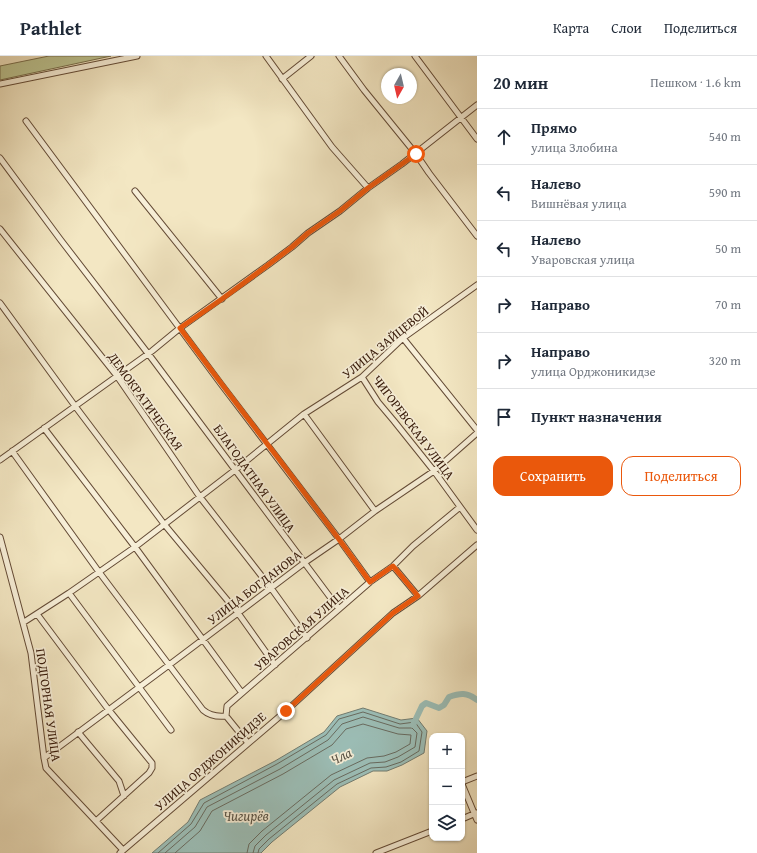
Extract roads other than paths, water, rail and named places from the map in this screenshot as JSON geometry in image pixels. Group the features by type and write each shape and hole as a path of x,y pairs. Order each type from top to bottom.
{"street":[{"path":"0,84 137,56"},
{"path":"266,56 332,147 368,188"},
{"path":"282,79 311,56"},
{"path":"339,56 364,90 416,154 477,236"},
{"path":"415,56 477,140"},
{"path":"0,460 222,299 292,247 308,233 340,211 368,188 416,154 461,117 477,106"},
{"path":"26,121 370,582"},
{"name":"БЛАГОДАТНАЯ УЛИЦА","path":"0,158 60,240 150,352 153,360 339,609"},
{"path":"135,191 222,299"},
{"name":"ДЕМОКРАТИЧЕСКАЯ","path":"0,229 117,376 200,497 271,588 307,638"},
{"name":"УЛИЦА ЗАЙЦЕВОЙ","path":"24,622 135,547 235,470 304,414 362,377 403,338 477,285"},
{"path":"0,303 164,524 238,614 275,665"},
{"path":"403,338 477,430"},
{"name":"ЧИГОРЕВСКАЯ УЛИЦА","path":"362,377 378,402 434,471 477,530"},
{"path":"304,414 375,511"},
{"path":"44,428 204,639 242,693"},
{"name":"УЛИЦА БОГДАНОВА","path":"44,758 139,686 169,666 304,563 339,539 375,511 434,471 477,433"},
{"path":"12,451 99,572 203,710 207,714 214,716 226,716 248,743"},
{"name":"УВАРОВСКАЯ УЛИЦА","path":"226,716 227,706 370,582 393,566 413,546 460,507"},
{"name":"ПОДГОРНАЯ УЛИЦА","path":"0,537 24,622 31,653 46,768 96,821 122,852"},
{"name":"УЛИЦА ОРДЖОНИКИДЗЕ","path":"122,852 248,743 393,613 418,596 477,545"},
{"path":"393,566 418,596"},
{"path":"69,593 171,730"},
{"path":"37,614 108,709 152,763 150,773 96,821"},
{"path":"78,732 119,781 124,796"},
{"path":"465,782 477,776"},
{"path":"465,789 476,813 477,820"},
{"path":"465,818 476,813"},
{"path":"376,853 429,832"}],"water":[{"name":"Чигирёв","path":"363,708 401,720 417,718 427,731 424,753 402,765 387,771 373,771 340,787 272,842 261,853 152,853 188,822 200,800 275,761 324,732 337,716"}],"waterway":[{"name":"Чла","path":"413,725 422,706 426,703 439,708 444,705 449,697 460,694 467,694 477,700"}]}
